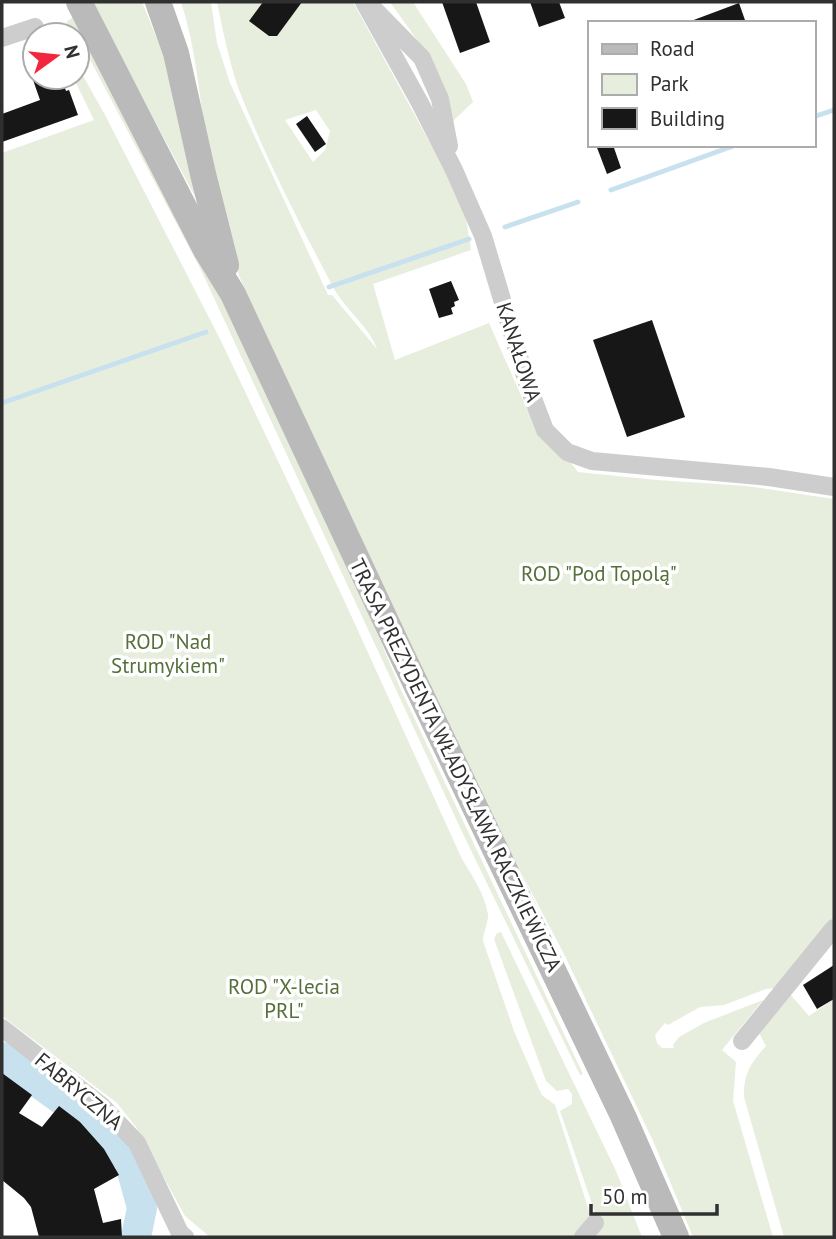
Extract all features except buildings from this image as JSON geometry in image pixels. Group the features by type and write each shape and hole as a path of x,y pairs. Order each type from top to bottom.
{"main road":[{"name":"TRASA PREZYDENTA WŁADYSŁAWA RACZKIEWICZA","path":"79,2 200,239 233,293 405,661 618,1105 676,1237"},
{"name":"TRASA PREZYDENTA WŁADYSŁAWA RACZKIEWICZA","path":"158,2 176,53 233,293"}],"street":[{"name":"KANAŁOWA","path":"365,2 454,170 483,236 527,383 545,429 567,452 592,461 756,476 834,487"},
{"path":"2,38 21,32"},
{"path":"742,1041 834,928"},
{"name":"FABRYCZNA","path":"2,1028 101,1105 137,1143 180,1233 185,1237"},
{"path":"583,1237 595,1223"}],"green space":[{"path":"92,2 142,2 166,61 201,208"},
{"name":"ROD \"Pod Topolą\"","path":"181,2 211,2 217,43 230,83 328,295 332,295 377,349 369,334 334,289 272,166 235,79 217,2 353,2 464,205 471,250 373,284 395,360 489,323 527,409 578,472 747,486 834,499 834,919 797,968 776,988 766,989 724,1005 700,1007 668,1025 665,1023 655,1035 662,1048 674,1048 673,1045 679,1037 704,1023 763,1000 722,1050 736,1062 733,1101 773,1237 693,1237 654,1143 565,956 485,804 239,276 223,224 211,170 196,68","holes":["316,110 330,131 325,150 313,162 285,120"]},
{"path":"390,2 413,2 466,84 473,102 452,122 437,76 415,37"},
{"path":"91,51 221,294 361,595 401,690 583,1074 580,1075 464,836 200,268 91,62"},
{"path":"91,90 221,341 344,600 462,859 481,892 488,914 483,941 514,1031 539,1089 542,1095 555,1105 591,1217 578,1237 210,1237 185,1216 136,1127 117,1103 2,1016 2,153 94,120 80,91"},
{"path":"501,932 616,1171 642,1237 588,1237 599,1224 560,1111 572,1104 572,1094 568,1089 557,1091 546,1081 494,939 497,933"},
{"path":"790,994 809,1016 834,999 834,1237 784,1237 744,1097 749,1069 766,1046 759,1033"},
{"path":"2,1041 112,1126 99,1138 83,1120 2,1067"}],"waterway":[{"path":"815,116 834,110"},
{"path":"611,190 730,147"},
{"path":"505,227 578,202"},
{"path":"329,287 469,239"},
{"path":"2,403 206,332"},
{"path":"2,1057 90,1120 129,1160 142,1208 136,1237"}],"park label":[{"name":"ROD \"Nad Strumykiem\"","path":"168,653"},
{"name":"ROD \"X-lecia PRL\"","path":"284,998"}]}
